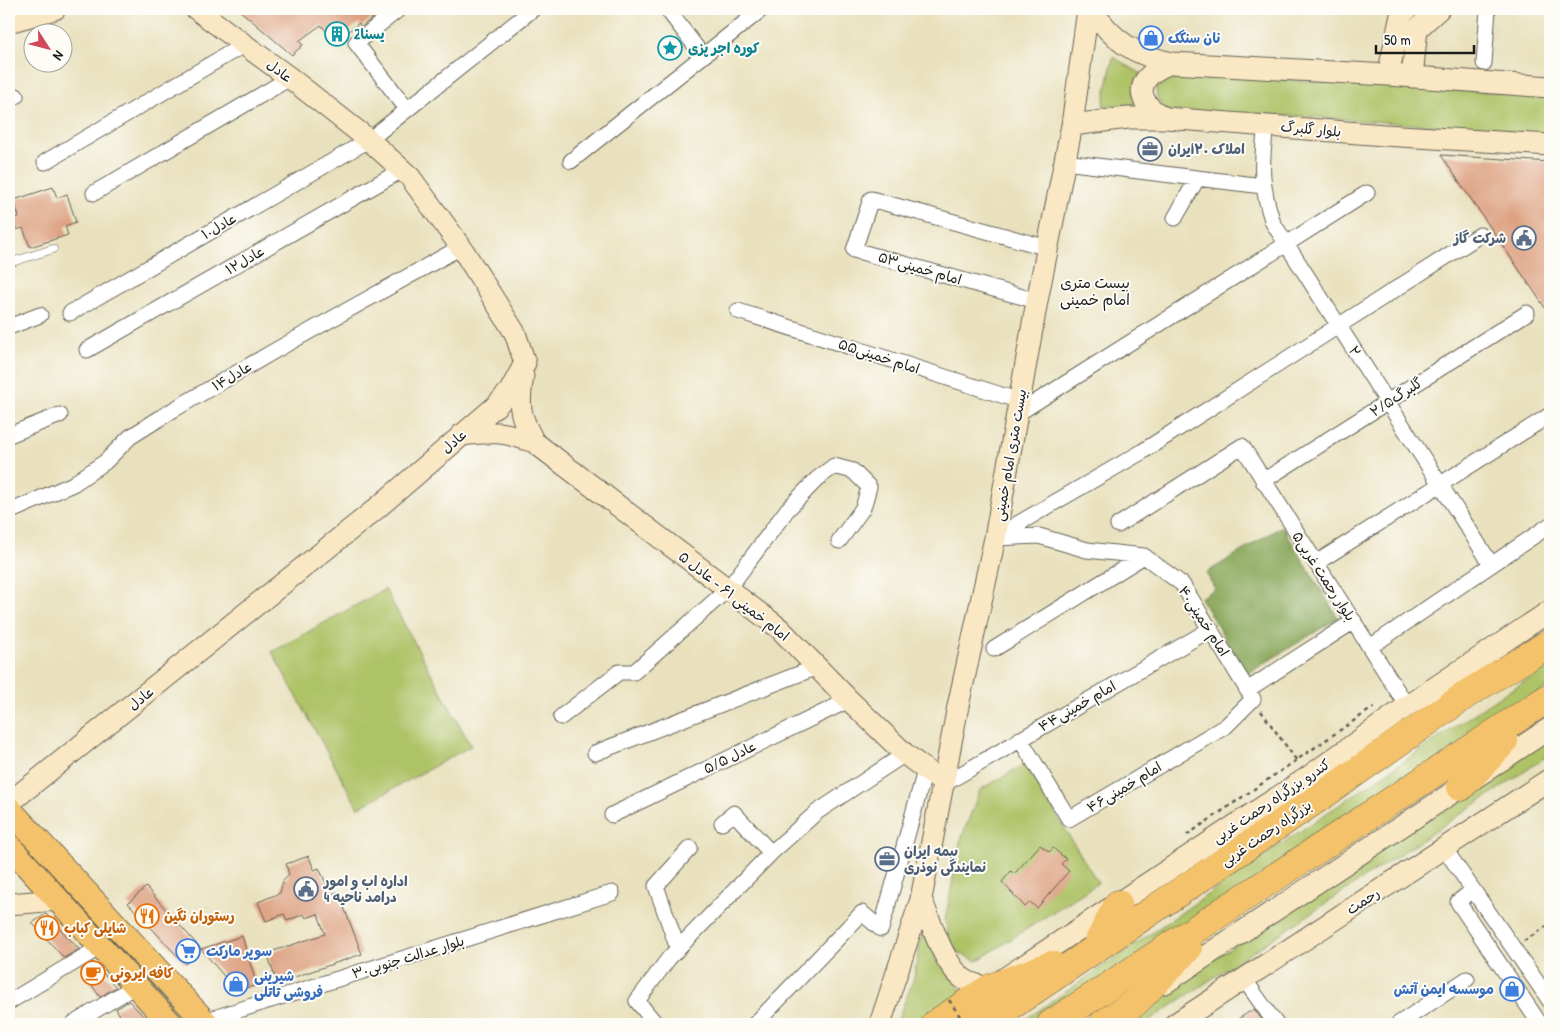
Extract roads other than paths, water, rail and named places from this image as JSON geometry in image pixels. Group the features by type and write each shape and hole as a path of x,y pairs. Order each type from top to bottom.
{"highway":[{"name":"بزرگراه رحمت غربی","path":"984,1024 1329,791 1470,692 1550,643"},
{"path":"1461,787 1545,711"},
{"path":"1051,1024 1222,913 1545,711"},
{"path":"935,1024 990,988 1096,948 1118,904"},
{"path":"1103,1024 1136,1002 1222,913"}],"main road":[{"path":"9,809 206,1023"},
{"path":"9,846 169,1024"}],"street":[{"path":"9,22 55,9"},
{"name":"عادل","path":"9,803 376,510 497,405 510,390 525,363 515,333 461,247 410,177 368,140 245,44 214,16 196,9"},
{"path":"399,9 356,43 408,109"},
{"name":"عادل۱۰","path":"70,313 368,140 533,9"},
{"path":"667,9 703,56"},
{"path":"571,161 762,9"},
{"path":"1090,9 1101,24 1135,52 1172,63 1388,75 1550,88"},
{"name":"بیست متری امام خمینی","path":"880,1024 921,900 958,706 995,538 1037,301 1072,125 1090,9"},
{"path":"1407,9 1401,16 1407,37 1412,77"},
{"path":"1388,75 1407,37 1439,9"},
{"path":"1484,63 1488,9"},
{"path":"45,162 245,44"},
{"path":"1166,118 1150,108 1142,92 1144,82 1149,74 1158,67 1172,63"},
{"path":"94,193 290,78"},
{"name":"بلوار گلبرگ","path":"1072,125 1128,118 1166,118 1266,124 1384,135 1550,145"},
{"name":"۲","path":"1266,124 1262,159 1263,186 1273,223 1491,564"},
{"path":"1064,162 1263,186"},
{"name":"عادل۱۲","path":"87,350 402,170"},
{"path":"1175,218 1197,179"},
{"path":"1018,408 1152,330 1367,193"},
{"name":"امام خمینی۵۳","path":"1037,301 854,250 871,199 1048,248"},
{"path":"995,538 1140,453 1480,235"},
{"name":"عادل۱۴","path":"9,512 73,484 105,462 130,437 166,414 276,350 461,247"},
{"name":"امام خمینی۵۵","path":"738,311 1018,408"},
{"name":"گلبرگ۲/۵","path":"1263,481 1527,312"},
{"path":"9,327 40,315"},
{"name":"امام خمینی ۶۱ - عادل ۵","path":"525,363 519,399 521,418 534,442"},
{"path":"9,434 60,415"},
{"path":"1316,563 1550,415"},
{"name":"امام خمینی ۶۱ - عادل ۵","path":"461,435 492,431 508,432 534,442 779,628 905,754 944,784"},
{"name":"بلوار رحمت غربی۵","path":"1118,525 1242,446 1407,706"},
{"path":"561,717 619,672 634,672 728,589 787,510 817,479 834,466 853,471 869,487 864,508 840,541"},
{"path":"1370,647 1550,525"},
{"path":"995,538 1039,536 1087,550 1144,556"},
{"path":"994,649 1144,556"},
{"name":"امام خمینی۴۰","path":"1144,556 1182,584 1250,694"},
{"name":"کندرو بزرگراه رحمت غربی","path":"990,988 1118,904 1302,769 1407,706 1550,611"},
{"path":"1250,694 1354,621"},
{"name":"۴۴امام خمینی","path":"944,784 1211,629"},
{"path":"595,753 817,667"},
{"name":"امام خمینی۴۶","path":"1020,739 1069,819 1226,726 1250,694"},
{"name":"عادل ۵/۵","path":"612,814 849,700"},
{"path":"656,1024 637,1001 678,949 771,853 817,812 905,754"},
{"path":"755,1024 862,913 882,929 925,771"},
{"name":"رحمت","path":"1175,1024 1550,779"},
{"path":"1136,1002 1461,787"},
{"path":"722,823 734,813 771,853"},
{"path":"678,949 656,886 690,848"},
{"path":"1444,848 1550,1001"},
{"path":"1474,890 1458,902 1540,1024"},
{"name":"بلوار عدالت جنوبی۳۰","path":"206,1023 612,893"},
{"path":"9,904 58,900"},
{"path":"921,900 939,943 961,977 971,983 990,988"},
{"path":"9,1002 100,946"},
{"path":"1244,979 1276,1024"},
{"path":"1398,1024 1467,979"},
{"path":"73,1024 135,986"}],"lane":[{"path":"9,263 53,249"}],"place":[{"name":"یسنا2","path":"337,34"},
{"name":"نان سنگک","path":"1151,38"},
{"name":"کوره اجر پزی","path":"670,48"},
{"name":"املاک ۲۰ایران","path":"1150,149"},
{"name":"شرکت گاز","path":"1524,238"},
{"name":"بیمه ایران نمایندگی نوذری","path":"887,859"},
{"name":"اداره اب و امور درامد ناحیه 4","path":"306,889"},
{"name":"رستوران نگین","path":"147,916"},
{"name":"شایلی کباب","path":"47,928"},
{"name":"سوپر مارکت","path":"188,951"},
{"name":"کافه ایرونی","path":"93,973"},
{"name":"شیرینی فروشی تاتلی","path":"236,984"},
{"name":"موسسه ایمن آتش","path":"1512,989"}],"district":[{"name":"بیست متری امام خمینی","path":"1095,292"}]}
